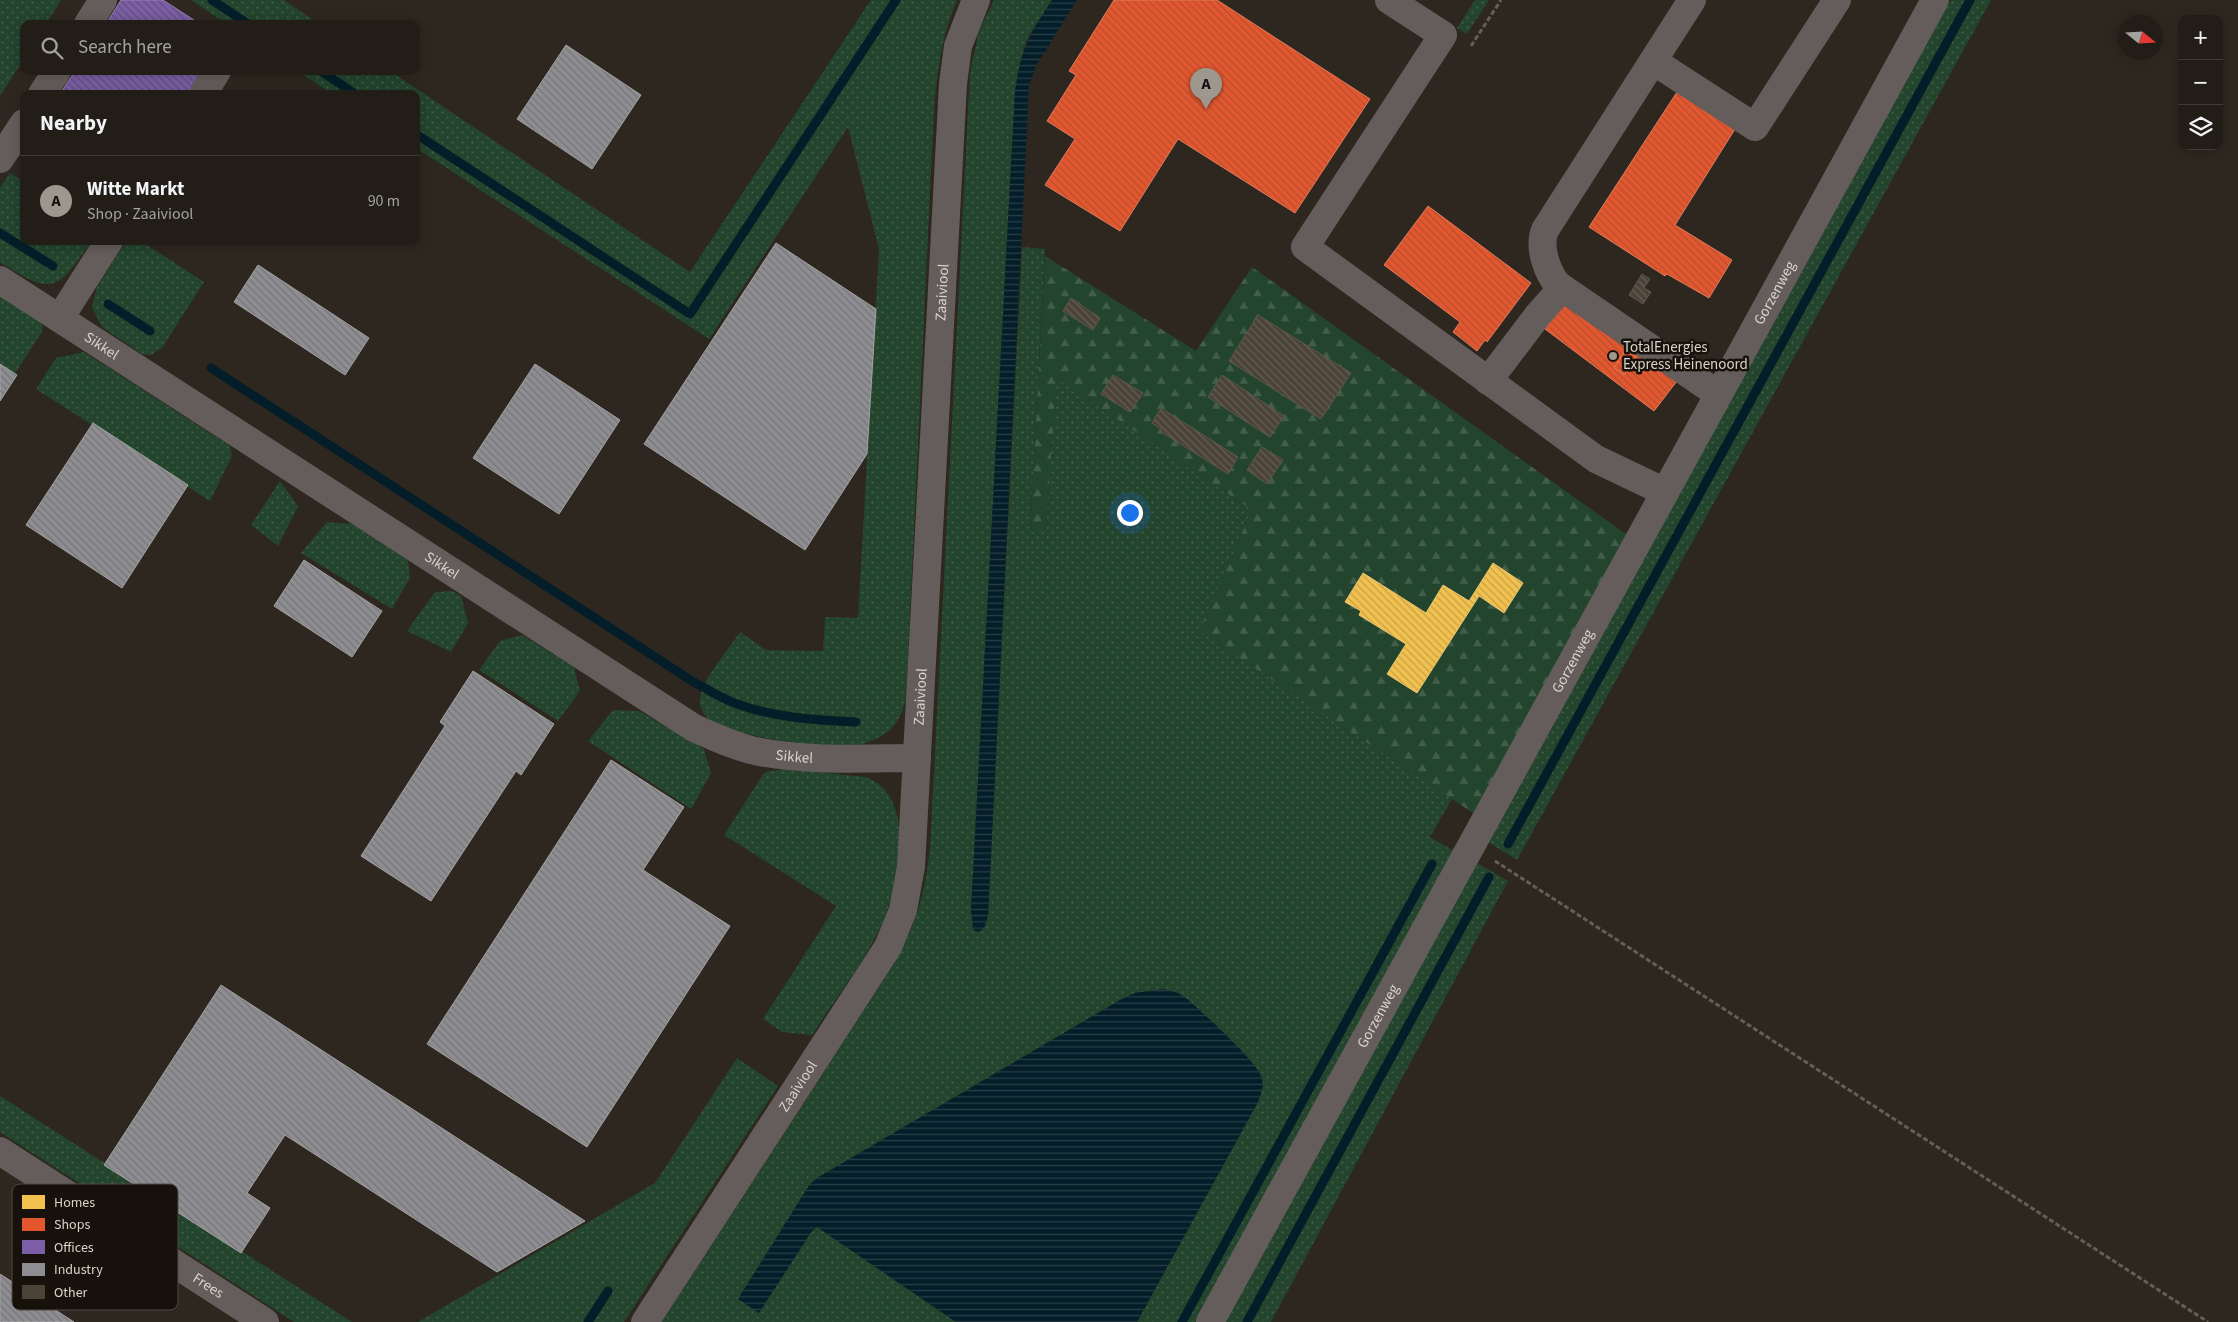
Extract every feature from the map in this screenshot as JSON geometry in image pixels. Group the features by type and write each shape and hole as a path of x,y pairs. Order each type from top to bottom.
{"street":[{"path":"90,20 103,0"},
{"name":"Zaaiviool","path":"645,1322 888,947 903,910 911,867 953,84 958,46 976,0"},
{"path":"1389,0 1443,35 1305,247 1596,459 1665,492"},
{"path":"1692,0 1542,237 1543,252 1553,277 1562,288 1718,394"},
{"path":"1653,61 1754,127 1837,0"},
{"name":"Gorzenweg","path":"1210,1322 1935,0"},
{"path":"45,90 54,75"},
{"path":"205,90 215,75"},
{"path":"0,159 20,129"},
{"path":"60,318 106,245"},
{"name":"Sikkel","path":"0,280 694,728 734,745 784,756 803,758 916,758"},
{"path":"1488,381 1538,314 1562,288"},
{"name":"Frees","path":"0,1150 52,1184"},
{"name":"Frees","path":"178,1266 265,1322"}],"path":[{"path":"1468,51 1500,0"},
{"path":"1470,845 2208,1322"}],"green space":[{"path":"0,0 61,0 48,20 20,20 20,65 0,96"},
{"path":"191,0 284,0 313,20 221,20"},
{"path":"871,0 957,0 947,27 941,53 934,109 906,698 902,713 897,722 890,730 872,740 858,745 826,746 784,741 743,733 713,722 703,712 700,704 700,696 708,677 740,632 766,650 823,651 825,617 858,618 879,249 848,127 709,339 420,151 420,91 690,272"},
{"path":"994,0 1052,0 1028,37 1023,51 1015,91 971,910 974,931 981,931 986,924 988,916 1022,247 1045,249 1030,532 1046,532 1055,377 1252,510 1200,631 1452,799 1430,837 1454,851 1197,1322 1137,1322 1258,1102 1262,1083 1261,1076 1245,1054 1164,989 1135,993 1120,1000 817,1178 810,1184 738,1299 817,1227 956,1322 662,1322 894,964 914,921 922,895 930,849 970,73 979,31"},
{"path":"1475,0 1489,0 1467,34 1457,28"},
{"path":"1951,0 1991,0 1517,860 1488,842"},
{"path":"304,75 396,75 418,90 326,90"},
{"path":"10,173 20,179 20,245 88,245 70,271 61,279 53,283 43,284 17,273 0,262 0,188"},
{"path":"123,245 147,245 204,282 162,348 151,355 142,354 102,327 92,307 97,287"},
{"path":"1045,256 1196,351 1252,267 1630,537 1476,815 1199,631 1252,510 1056,378 1046,532 1030,532"},
{"path":"0,295 40,321 43,326 42,332 14,375 0,366"},
{"path":"84,352 230,446 232,456 210,501 36,389 56,358"},
{"path":"280,481 298,506 278,546 251,525"},
{"path":"327,522 352,524 408,560 410,578 392,609 301,553"},
{"path":"452,591 461,596 468,623 451,652 407,631 435,592"},
{"path":"522,635 574,667 580,691 558,721 479,670 500,641"},
{"path":"613,710 639,711 704,749 711,773 691,809 588,741"},
{"path":"787,769 865,777 882,787 892,802 898,821 900,843 898,865 894,887 882,924 858,967 812,1035 782,1032 763,1019 836,906 724,835 764,773"},
{"path":"1477,863 1508,881 1271,1322 1225,1322"},
{"path":"737,1058 778,1086 624,1322 418,1322 655,1183"},
{"path":"0,1096 137,1184 80,1184 0,1132"},
{"path":"178,1210 352,1322 294,1322 178,1247"}],"water":[{"path":"1052,0 1077,0 1036,66 1029,86 988,916 984,928 978,932 973,929 971,910 1015,91 1020,64 1027,43"},
{"path":"1164,989 1178,993 1186,998 1228,1037 1251,1061 1262,1079 1263,1085 1258,1102 1137,1322 956,1322 817,1227 812,1231 759,1313 738,1299 810,1184 817,1178 1120,1000 1135,993"}],"building: Homes":[{"path":"1493,563 1523,583 1504,613 1479,596 1417,693 1387,674 1406,644 1359,615 1361,611 1345,602 1363,573 1426,613 1443,585 1469,601"}],"building: Shops":[{"path":"1114,0 1217,0 1370,99 1295,213 1178,139 1120,231 1045,185 1075,139 1047,121 1076,75 1069,71"},
{"path":"1677,92 1735,129 1675,225 1732,260 1709,298 1667,274 1665,276 1589,227"},
{"path":"1428,206 1531,283 1487,342 1485,340 1477,351 1453,332 1460,322 1384,265"},
{"path":"1567,299 1677,381 1654,411 1545,329"},
{"path":"1626,350 1636,357 1624,375 1614,368"}],"building: Offices":[{"path":"121,0 163,0 194,20 108,20"},
{"path":"72,75 200,75 190,90 63,90"}],"building: Industry":[{"path":"566,45 641,95 592,169 517,119"},
{"path":"776,243 876,309 867,454 805,550 644,444"},
{"path":"258,265 369,338 345,375 234,302"},
{"path":"0,364 17,375 0,401"},
{"path":"535,364 620,420 559,514 473,458"},
{"path":"93,423 188,485 122,588 26,525"},
{"path":"304,560 382,611 352,657 274,606"},
{"path":"473,671 554,724 521,775 516,771 431,901 361,856 445,726 440,722"},
{"path":"611,760 684,807 643,870 730,926 587,1147 427,1044"},
{"path":"221,985 585,1221 497,1272 285,1135 247,1193 270,1208 241,1253 178,1213 178,1184 134,1184 104,1165"},
{"path":"0,1274 12,1282 12,1310 56,1310 74,1322 0,1322"}],"building: Other":[{"path":"1642,274 1650,279 1644,288 1651,292 1643,304 1629,295"},
{"path":"1071,298 1100,318 1093,330 1063,311"},
{"path":"1258,315 1351,373 1321,419 1229,361"},
{"path":"1113,375 1143,393 1130,412 1101,394"},
{"path":"1222,375 1284,416 1270,437 1208,397"},
{"path":"1161,408 1238,457 1228,474 1160,431 1161,429 1152,423"},
{"path":"1262,447 1283,460 1267,484 1247,470"}],"waterway":[{"path":"212,0 242,20"},
{"path":"420,137 690,314 896,0"},
{"path":"1508,844 1970,0"},
{"path":"327,75 349,90"},
{"path":"0,233 53,266"},
{"path":"108,304 150,331"},
{"path":"211,368 695,683 721,697 751,709 811,719 856,722"},
{"path":"1182,1322 1432,864"},
{"path":"1247,1322 1489,877"},
{"path":"588,1322 608,1291"}],"place":[{"name":"Witte Markt","path":"1206,109"},
{"name":"TotalEnergies Express Heinenoord","path":"1613,356"}]}
